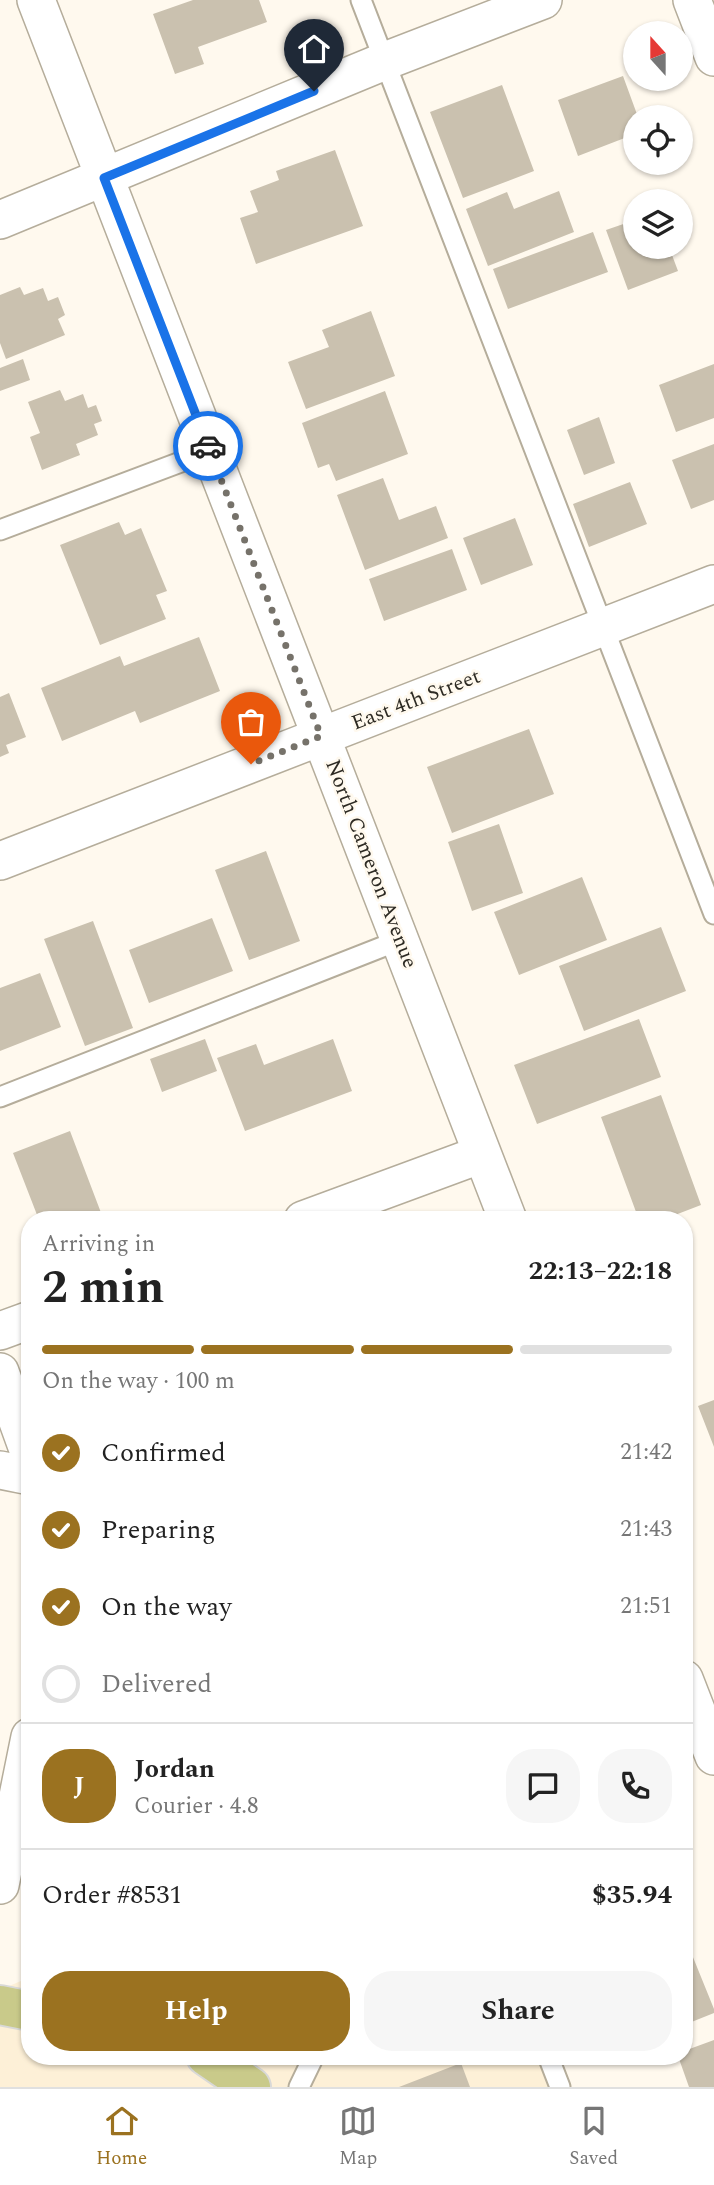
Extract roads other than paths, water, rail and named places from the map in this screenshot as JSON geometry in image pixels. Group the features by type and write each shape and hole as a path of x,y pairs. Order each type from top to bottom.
{"main road":[{"path":"0,2005 21,2009"},
{"path":"219,2065 251,2087"}],"street":[{"name":"North Cameron Avenue","path":"36,0 504,1211"},
{"path":"0,220 385,61 544,0"},
{"path":"692,0 714,57"},
{"name":"East 4th Street","path":"0,860 714,584"},
{"path":"327,1211 482,1154"},
{"path":"0,1331 21,1323"},
{"path":"0,1372 21,1430"},
{"path":"0,1470 21,1474"},
{"path":"695,1700 714,1756"},
{"path":"0,1885 21,1781"}],"lane":[{"path":"361,0 714,914"},
{"path":"0,530 210,451"},
{"path":"0,1097 400,940"},
{"path":"299,2087 310,2065"},
{"path":"551,2065 560,2087"}]}
